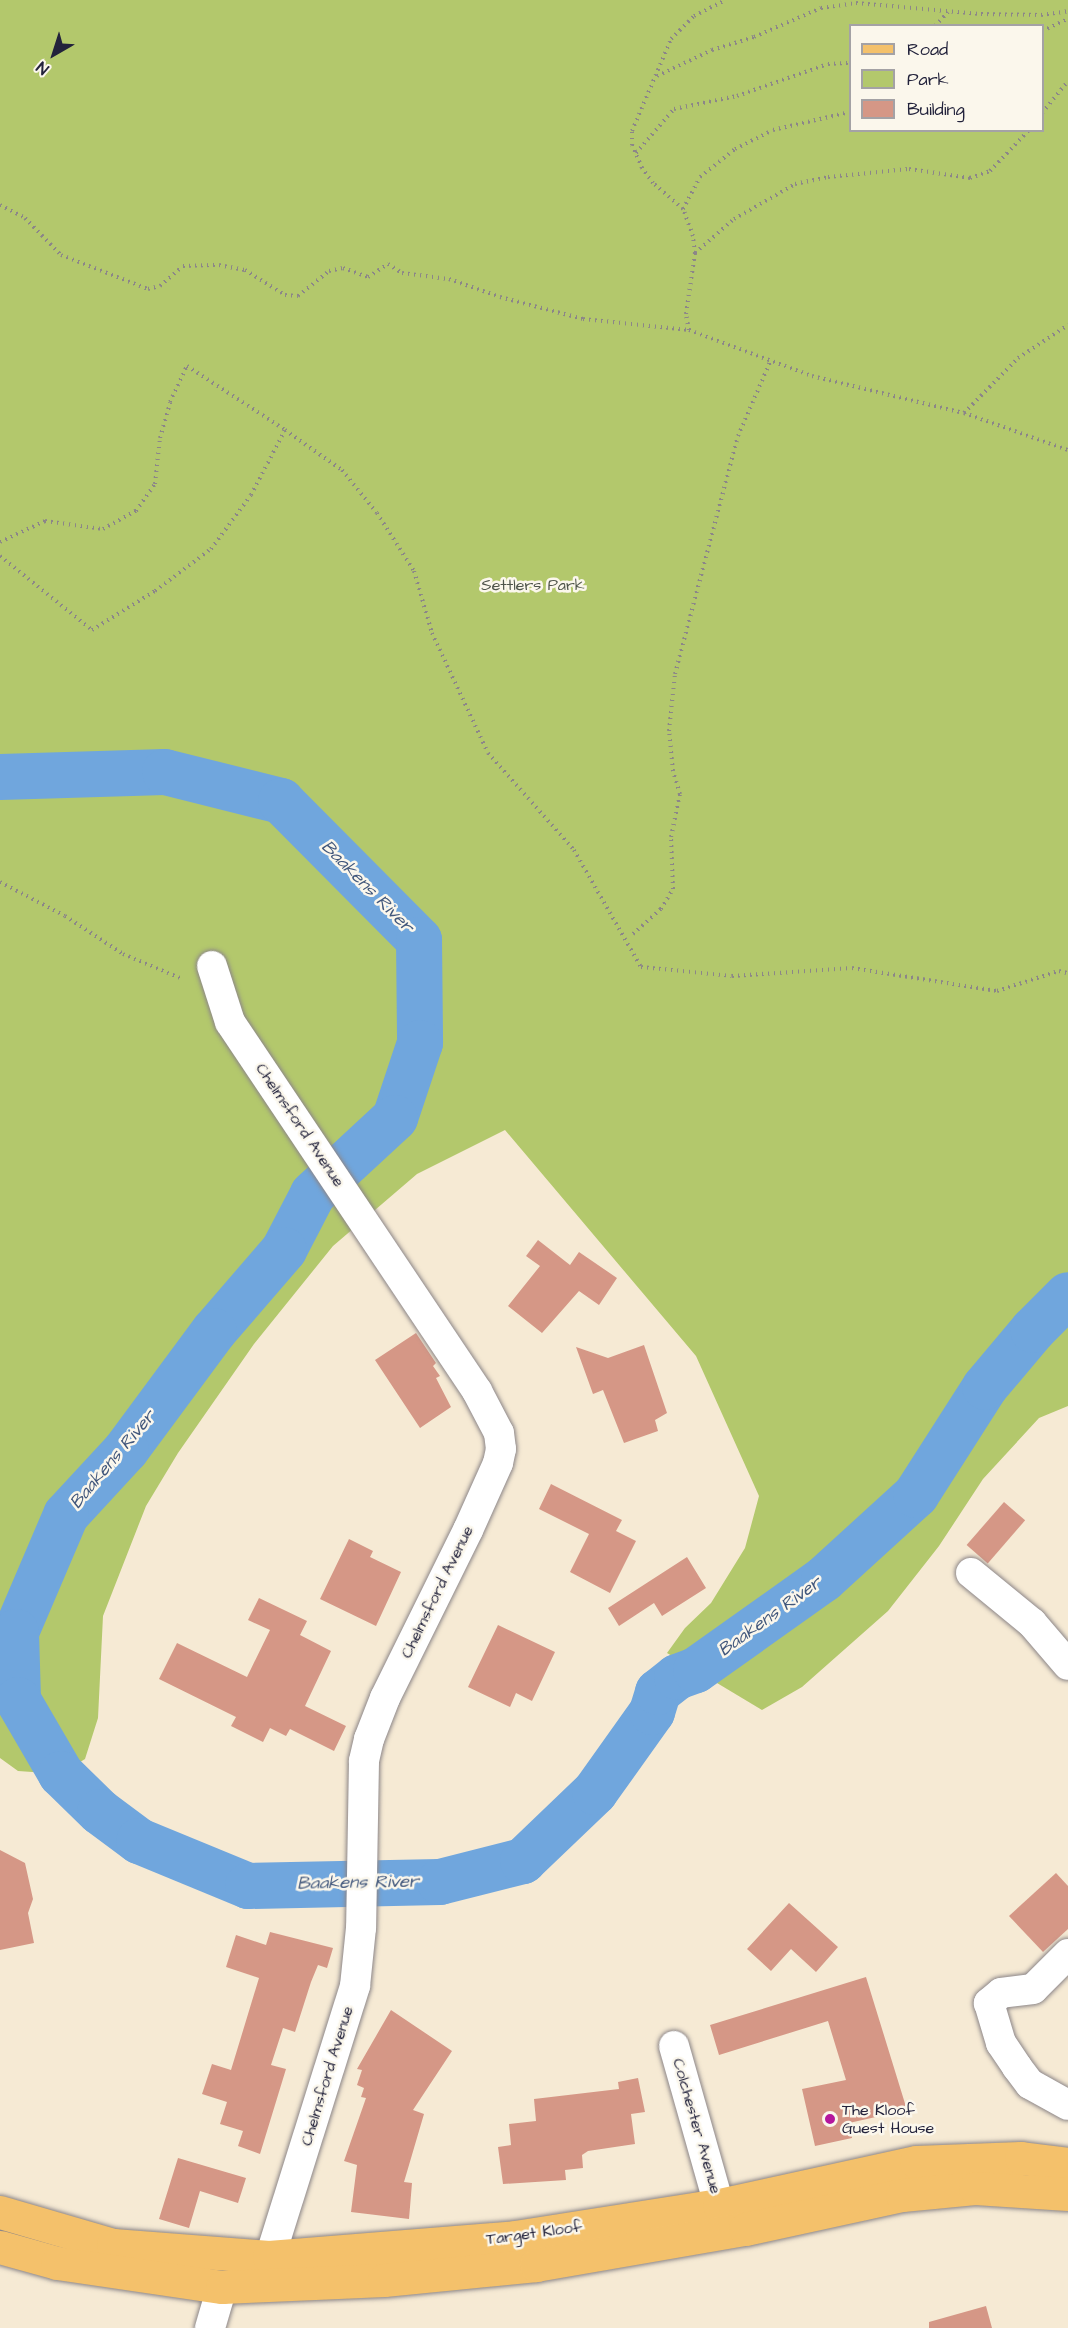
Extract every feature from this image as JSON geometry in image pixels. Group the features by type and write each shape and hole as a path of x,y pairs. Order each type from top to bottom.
{"main road":[{"name":"Target Kloof","path":"0,2247 57,2263 222,2287 265,2271 515,2237 719,2205 916,2162 1021,2158 1068,2164"},
{"name":"Target Kloof","path":"0,2212 113,2245 265,2271 506,2269 745,2229 902,2194 975,2188 1068,2194"}],"street":[{"name":"Chelmsford Avenue","path":"212,966 230,1022 486,1404 499,1433 501,1449 498,1463 385,1698 369,1739 364,1761 361,1845 362,1928 355,1986 265,2271"},
{"path":"971,1574 1032,1623 1068,1665"},
{"path":"1068,1954 1033,1989 1001,1993 989,2003 1001,2043 1030,2084 1068,2105"},
{"name":"Colchester Avenue","path":"674,2046 719,2205"},
{"path":"210,2328 222,2287"}],"path":[{"path":"689,330 686,314 695,253 683,209 653,183 632,145 635,117 657,76 663,54 681,26 725,0"},
{"path":"657,76 712,50 754,37 821,8 856,3 949,11 1041,15 1068,11"},
{"path":"937,24 949,11"},
{"path":"1044,30 1068,19"},
{"path":"636,153 674,110 737,96 828,64 849,63"},
{"path":"1044,111 1068,81"},
{"path":"683,209 700,177 735,149 780,128 849,112"},
{"path":"695,253 734,219 795,184 828,177 909,169 970,178 990,171 1027,132"},
{"path":"0,205 25,218 61,255 148,289 160,286 183,266 219,265 244,270 285,295 298,296 329,271 343,268 368,277 388,264 402,273 448,279 500,297 583,319 689,330 770,362 964,412 1068,450"},
{"path":"964,412 1018,358 1068,326"},
{"path":"633,934 661,909 673,889 671,837 680,794 673,771 669,731 675,674 738,436 770,362"},
{"path":"0,542 45,521 103,529 136,511 155,484 160,438 170,402 187,366 342,470 377,513 414,571 432,633 488,753 574,850 640,967 732,976 852,968 997,991 1059,971 1068,973"},
{"path":"0,556 92,630 156,591 211,549 251,495 285,430"},
{"path":"0,882 65,916 123,954 180,978"}],"green space":[{"name":"Settlers Park","path":"0,0 1068,0 1068,1406 1039,1418 983,1479 939,1546 888,1611 802,1687 762,1710 667,1653 685,1628 711,1603 745,1548 759,1496 696,1356 505,1130 417,1174 333,1246 254,1344 178,1453 146,1506 103,1616 98,1718 85,1759 61,1774 18,1771 0,1758"}],"building":[{"path":"538,1240 570,1265 579,1252 617,1278 599,1305 579,1291 542,1333 508,1306 540,1266 526,1256"},
{"path":"416,1333 436,1363 433,1366 440,1376 436,1378 451,1407 420,1428 375,1360"},
{"path":"644,1345 667,1413 655,1420 658,1431 624,1443 603,1390 593,1394 576,1347 608,1358"},
{"path":"551,1484 622,1520 616,1531 636,1541 610,1593 570,1572 589,1534 539,1509"},
{"path":"1004,1502 1025,1520 988,1563 967,1545"},
{"path":"349,1539 373,1551 370,1557 401,1572 376,1626 320,1599"},
{"path":"687,1557 706,1588 662,1616 654,1603 619,1626 608,1608"},
{"path":"259,1598 307,1621 300,1635 331,1651 305,1706 346,1726 334,1751 290,1729 286,1736 270,1728 263,1742 231,1726 236,1717 159,1679 177,1643 247,1677 270,1630 248,1620"},
{"path":"498,1625 555,1652 532,1701 516,1693 510,1707 468,1687"},
{"path":"0,1850 25,1863 33,1899 28,1913 34,1943 0,1950"},
{"path":"1056,1873 1068,1886 1068,1929 1043,1952 1009,1916"},
{"path":"789,1903 838,1947 816,1972 791,1949 771,1971 747,1949"},
{"path":"270,1932 333,1948 327,1968 318,1965 295,2032 283,2028 271,2065 286,2069 260,2154 238,2146 243,2131 220,2124 227,2102 202,2094 212,2064 231,2070 259,1978 226,1967 236,1935 266,1945"},
{"path":"866,1977 907,2110 849,2123 852,2138 815,2146 802,2089 846,2080 828,2021 719,2055 710,2025"},
{"path":"391,2010 452,2051 413,2110 424,2114 404,2182 412,2183 409,2219 351,2212 357,2165 344,2161 366,2098 361,2097 364,2088 357,2085 362,2070 357,2069"},
{"path":"638,2078 645,2112 631,2114 635,2144 588,2151 582,2155 583,2168 565,2170 566,2180 503,2184 498,2147 511,2145 509,2124 536,2121 534,2099 619,2089 618,2082"},
{"path":"178,2158 246,2178 238,2203 200,2191 189,2228 159,2219"},
{"path":"986,2306 992,2328 929,2328 929,2322"}],"waterway":[{"name":"Baakens River","path":"0,777 165,772 281,801 419,940 420,1043 395,1118 313,1194 284,1250 214,1331 126,1450 66,1515 16,1632 18,1700 61,1774 100,1812 139,1841 248,1886 440,1882 523,1861 595,1792 652,1712 658,1692 677,1677 696,1670 824,1579 916,1495 985,1387 1033,1330 1068,1295"}],"place":[{"name":"The Kloof Guest House","path":"830,2119"}]}
